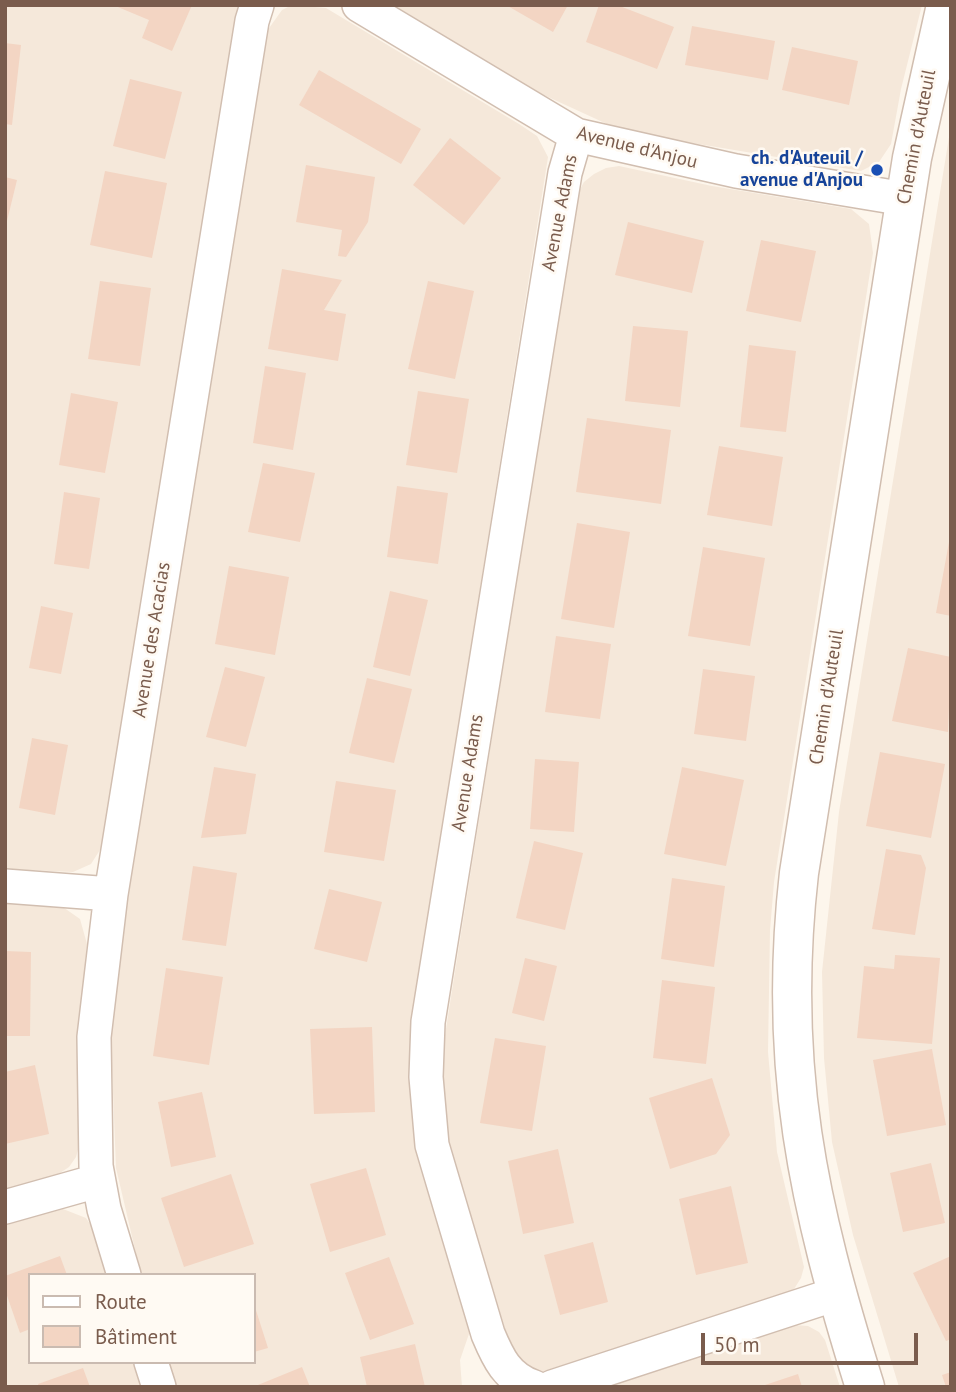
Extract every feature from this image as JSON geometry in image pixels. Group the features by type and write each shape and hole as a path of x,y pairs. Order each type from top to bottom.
{"street":[{"name":"Avenue des Acacias","path":"123,1273 97,1181 94,1038 111,894 252,21 257,5"},
{"name":"Avenue d'Anjou","path":"359,5 576,135 677,160 905,199"},
{"name":"Chemin d'Auteuil","path":"865,1387 836,1294 810,1193 796,1098 790,993 794,920 905,199 920,114 946,5"},
{"name":"Avenue Adams","path":"534,1387 523,1383 499,1362 488,1334 432,1145 426,1049 428,1022 562,187 576,135"},
{"path":"5,886 111,894"},
{"path":"5,1207 97,1181"},
{"path":"552,1387 836,1294"},
{"path":"152,1364 159,1387"}],"shaded area":[{"path":"5,5 239,5 105,842 91,864 73,872 5,869"},
{"path":"292,5 326,8 537,136 548,157 413,1014 410,1097 415,1134 470,1331 460,1360 462,1387 175,1387 169,1364 256,1364 256,1273 141,1273 116,1168 111,1041 126,907 267,31 282,10"},
{"path":"394,5 922,5 901,89 891,144 879,162 861,171 632,133 533,90"},
{"path":"951,125 951,1387 899,1387 853,1235 832,1142 824,1058 822,972 839,812"},
{"path":"619,166 712,186 851,209 869,224 873,253 774,882 770,930 768,1052 777,1152 804,1267 801,1278 794,1289 782,1296 541,1372 523,1363 504,1326 449,1142 443,1103 442,1054 578,193 584,182 594,174"},
{"path":"5,902 60,905 80,919 87,944 79,1028 80,1142 76,1157 69,1167 57,1175 5,1190"},
{"path":"63,1209 86,1218 94,1230 107,1273 28,1273 28,1364 137,1364 143,1387 5,1387 5,1224"},
{"path":"794,1325 808,1326 819,1332 825,1340 840,1387 604,1387"}],"building":[{"path":"113,5 192,5 172,51 142,38 149,20"},
{"path":"506,5 568,5 553,32"},
{"path":"599,5 617,5 674,27 657,69 586,42"},
{"path":"692,26 775,41 768,80 685,65"},
{"path":"5,43 21,45 12,125 5,124"},
{"path":"792,47 858,61 849,105 782,90"},
{"path":"319,70 421,129 401,164 299,105"},
{"path":"130,79 182,92 165,159 113,146"},
{"path":"450,138 501,178 464,225 413,185"},
{"path":"306,165 375,177 368,222 346,257 338,256 342,230 296,222"},
{"path":"105,171 167,183 152,258 90,245"},
{"path":"5,177 17,180 6,225 5,225"},
{"path":"628,222 704,241 692,293 615,275"},
{"path":"761,240 816,251 801,322 746,311"},
{"path":"282,269 342,280 324,310 346,314 338,361 268,349"},
{"path":"100,281 151,288 140,366 88,359"},
{"path":"428,281 474,291 455,379 408,369"},
{"path":"633,326 688,331 680,407 625,401"},
{"path":"749,345 796,351 786,432 740,427"},
{"path":"265,366 306,373 293,450 253,443"},
{"path":"418,391 469,399 457,473 406,465"},
{"path":"71,393 118,402 105,473 59,465"},
{"path":"587,418 671,430 661,504 576,492"},
{"path":"719,446 783,457 772,526 707,515"},
{"path":"263,463 315,473 300,542 248,532"},
{"path":"397,486 448,493 438,564 387,557"},
{"path":"64,492 100,498 89,569 54,564"},
{"path":"577,523 630,532 614,628 561,619"},
{"path":"951,542 951,616 936,613"},
{"path":"703,547 765,558 750,646 688,636"},
{"path":"229,566 289,577 275,655 215,644"},
{"path":"390,591 428,600 410,676 373,667"},
{"path":"41,606 73,613 61,674 29,668"},
{"path":"556,636 611,644 600,719 545,712"},
{"path":"908,648 951,657 948,732 892,721"},
{"path":"225,667 265,677 246,747 206,737"},
{"path":"703,669 755,676 746,741 694,734"},
{"path":"367,678 412,689 394,763 349,753"},
{"path":"32,738 68,745 55,815 19,808"},
{"path":"880,752 945,764 931,838 866,826"},
{"path":"535,759 579,762 574,832 530,829"},
{"path":"214,767 256,774 246,834 201,838"},
{"path":"682,767 744,780 726,866 664,854"},
{"path":"336,781 396,790 384,861 324,852"},
{"path":"534,841 583,853 565,930 516,918"},
{"path":"886,849 921,855 926,868 915,935 872,929"},
{"path":"193,866 237,873 226,946 182,940"},
{"path":"672,878 725,886 714,967 661,959"},
{"path":"329,889 382,902 367,962 314,949"},
{"path":"5,951 31,952 30,1036 5,1036"},
{"path":"895,955 940,958 932,1044 857,1038 864,966 894,969"},
{"path":"525,958 557,966 544,1021 512,1013"},
{"path":"166,968 223,977 209,1065 153,1056"},
{"path":"662,980 715,987 706,1064 653,1058"},
{"path":"372,1027 375,1112 314,1114 310,1029"},
{"path":"495,1038 546,1046 532,1131 480,1123"},
{"path":"932,1049 946,1125 887,1136 873,1060"},
{"path":"35,1065 49,1134 5,1144 5,1072"},
{"path":"712,1078 730,1135 716,1154 670,1169 649,1098"},
{"path":"202,1092 216,1157 171,1167 158,1102"},
{"path":"558,1149 574,1223 523,1234 508,1161"},
{"path":"931,1163 945,1223 903,1232 890,1173"},
{"path":"366,1168 386,1235 330,1252 310,1184"},
{"path":"231,1174 254,1244 184,1267 161,1198"},
{"path":"731,1186 748,1263 696,1275 679,1199"},
{"path":"593,1242 608,1302 560,1315 544,1255"},
{"path":"60,1256 66,1273 28,1273 28,1330 20,1333 5,1290 5,1276"},
{"path":"951,1256 951,1339 946,1341 913,1273"},
{"path":"389,1257 414,1324 370,1340 345,1273"},
{"path":"256,1310 268,1348 256,1351"},
{"path":"415,1344 425,1387 367,1387 360,1357"},
{"path":"302,1367 310,1387 253,1387"},
{"path":"83,1368 90,1387 39,1387 38,1384"},
{"path":"951,1372 951,1387 946,1387 942,1375"},
{"path":"798,1374 802,1387 762,1387 762,1386"}],"place":[{"name":"ch. d'Auteuil / avenue d'Anjou","path":"877,170"}]}
